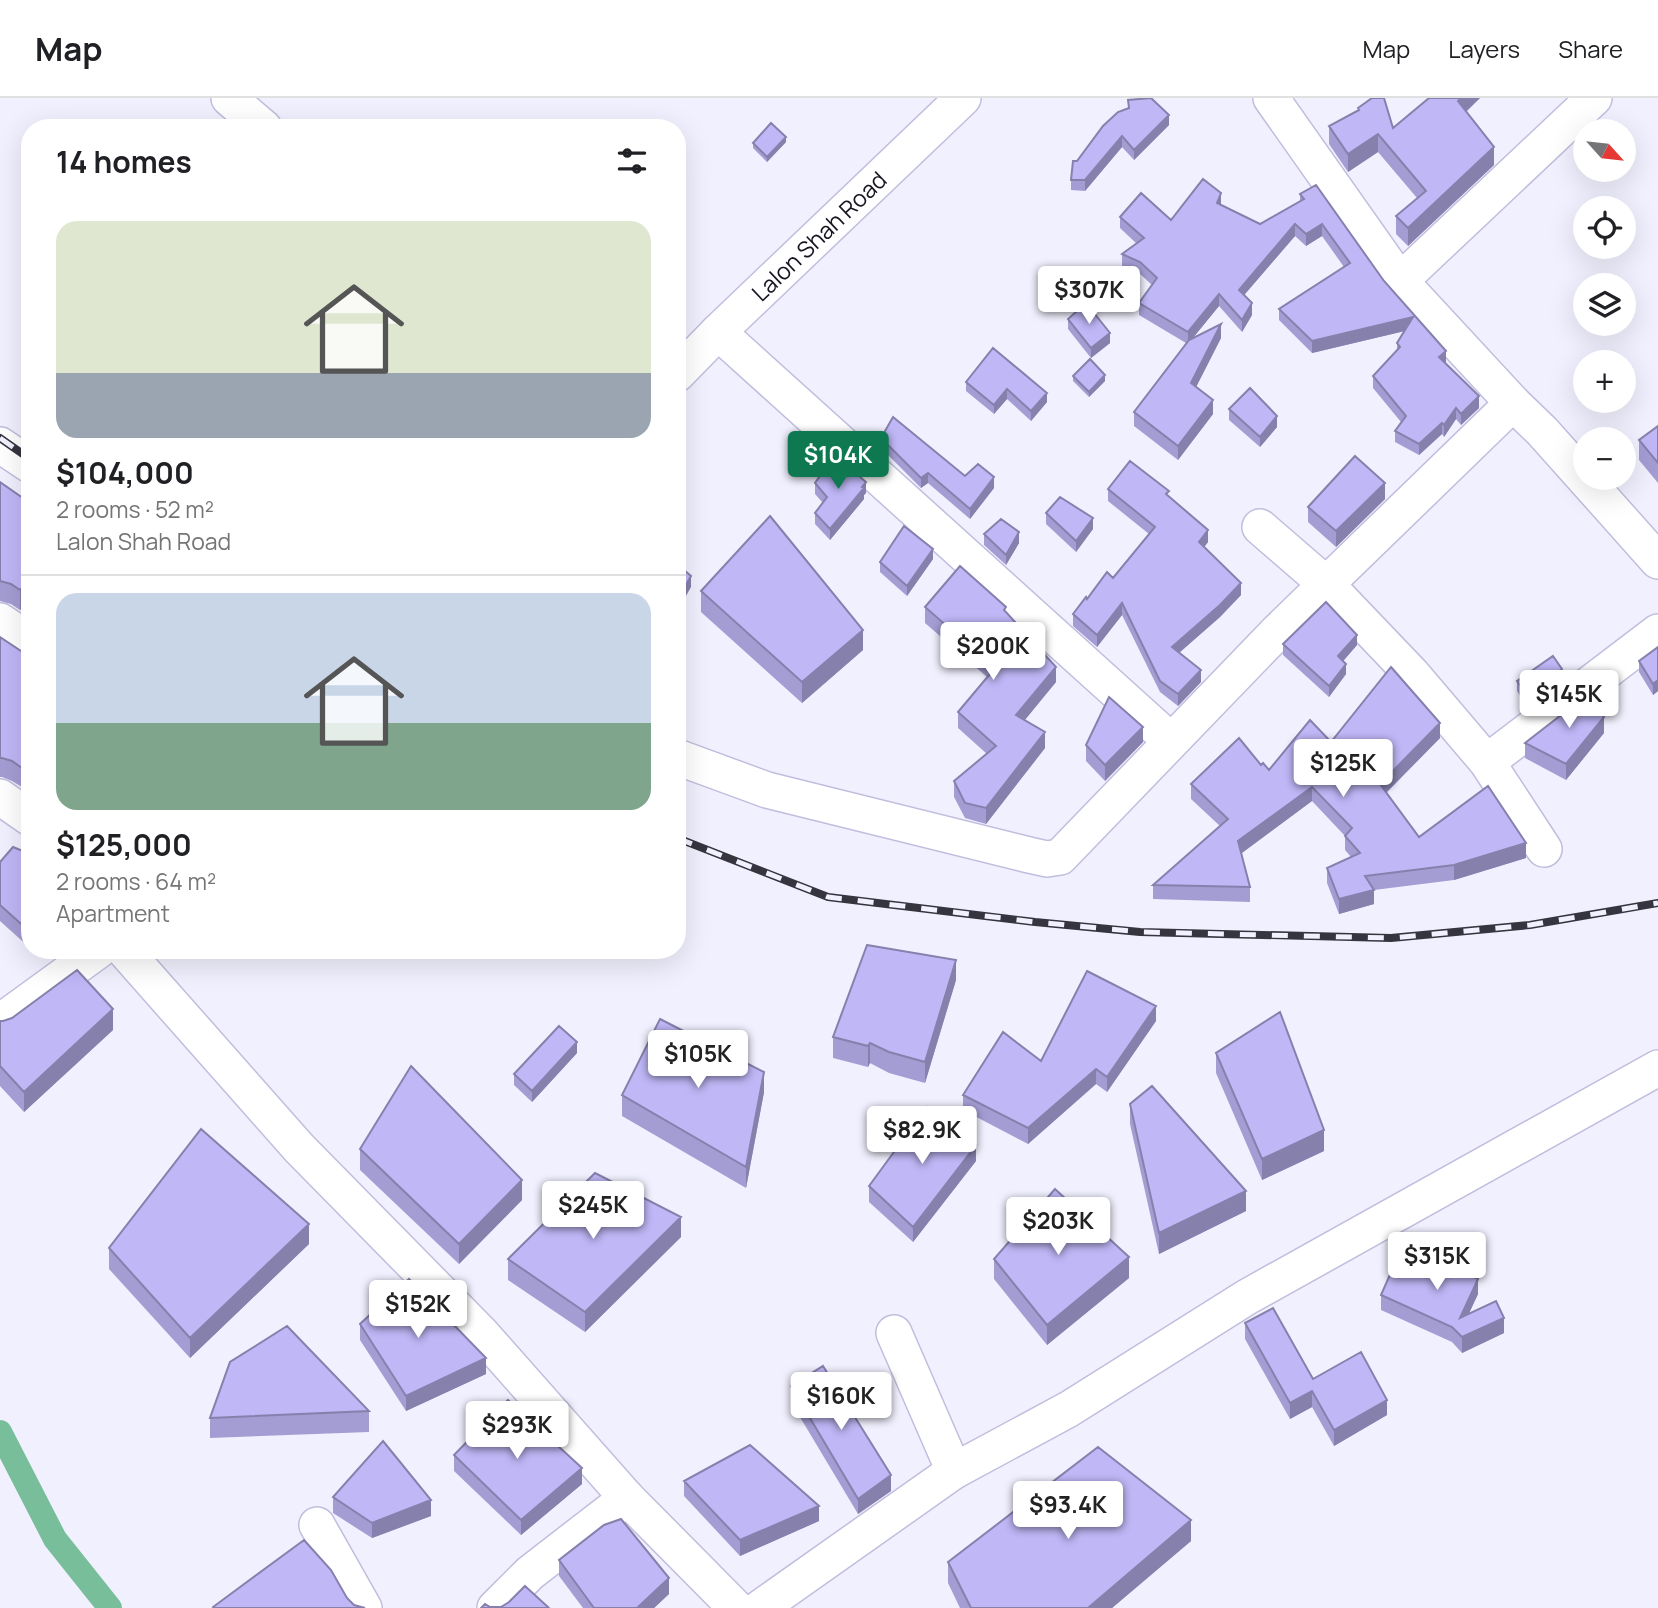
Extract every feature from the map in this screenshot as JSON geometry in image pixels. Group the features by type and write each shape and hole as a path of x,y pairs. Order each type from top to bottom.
{"street":[{"path":"229,98 254,119"},
{"name":"Lalon Shah Road","path":"686,365 963,98"},
{"path":"1271,98 1401,281 1542,431 1658,561"},
{"path":"1401,281 1594,98"},
{"path":"718,332 1171,741"},
{"path":"686,760 767,790 1047,859 1059,857 1279,630 1513,403"},
{"path":"0,445 21,459"},
{"path":"1260,527 1327,585 1413,675 1486,762 1544,849"},
{"path":"0,621 21,634"},
{"path":"1486,762 1658,632"},
{"path":"0,797 21,812"},
{"path":"0,1022 87,959"},
{"path":"132,959 299,1149 482,1334 626,1498 736,1608"},
{"path":"760,1608 954,1471 1069,1409 1247,1297 1658,1068"},
{"path":"894,1333 954,1471"},
{"path":"495,1608 530,1573 626,1498"},
{"path":"317,1525 364,1608"}],"building":[{"path":"1151,98 1169,115 1134,150 1122,136 1085,180 1071,180 1073,161 1077,161 1103,126 1118,112 1129,108 1128,100"},
{"path":"1372,98 1384,98 1393,128 1429,98 1461,98 1458,101 1494,147 1408,228 1396,216 1426,191 1378,134 1348,154 1329,126 1359,110 1358,108"},
{"path":"771,123 786,137 767,157 753,143"},
{"path":"1203,179 1221,193 1217,203 1260,224 1304,199 1300,194 1316,185 1384,281 1446,351 1439,357 1479,396 1461,414 1456,408 1444,425 1442,423 1419,444 1395,431 1406,416 1373,376 1400,347 1397,343 1413,317 1312,341 1279,309 1350,263 1322,224 1306,234 1295,224 1239,290 1252,303 1242,320 1219,294 1188,332 1139,303 1157,278 1140,262 1122,254 1144,238 1120,217 1141,193 1171,220"},
{"path":"1086,303 1110,333 1091,348 1068,319"},
{"path":"1221,324 1191,383 1213,400 1178,446 1134,412 1189,340"},
{"path":"993,348 1047,393 1031,411 1007,389 994,405 966,382"},
{"path":"1090,359 1105,375 1089,392 1073,376"},
{"path":"1250,388 1277,416 1260,437 1229,409"},
{"path":"893,417 965,476 978,464 994,477 970,509 928,473 921,478 881,438"},
{"path":"1658,426 1658,463 1639,440"},
{"path":"835,455 866,482 830,529 815,513 827,497 815,483"},
{"path":"1355,456 1385,483 1336,531 1308,507"},
{"path":"1130,461 1169,491 1166,494 1208,530 1199,542 1241,583 1172,647 1201,670 1178,694 1160,681 1122,603 1097,635 1073,614 1107,572 1113,578 1155,527 1108,489"},
{"path":"0,482 21,497 21,589 0,581"},
{"path":"1060,497 1093,518 1076,541 1046,513"},
{"path":"770,516 863,630 802,682 701,591"},
{"path":"1001,519 1019,532 1006,555 984,534"},
{"path":"904,526 933,549 907,586 880,562"},
{"path":"960,566 1006,607 1004,610 1056,667 1016,715 1045,732 986,808 965,803 954,781 996,746 958,712 995,668 925,607"},
{"path":"686,572 691,576 686,585"},
{"path":"1326,602 1357,635 1338,656 1346,664 1329,686 1283,644"},
{"path":"0,637 21,651 21,767 12,761 0,758"},
{"path":"1658,647 1658,680 1653,684 1639,661"},
{"path":"1553,656 1562,669 1527,696 1517,681"},
{"path":"1391,667 1440,723 1380,784 1419,837 1488,786 1526,843 1454,865 1365,876 1374,890 1339,899 1327,868 1360,853 1345,836 1352,828 1312,787 1238,841 1250,887 1153,885 1228,819 1191,784 1239,738 1261,765 1263,763 1269,770 1310,720 1331,742"},
{"path":"1592,691 1604,717 1566,764 1525,743"},
{"path":"1109,697 1143,727 1105,765 1086,745"},
{"path":"13,847 21,850 21,924 0,905 0,862"},
{"path":"867,945 956,960 925,1062 889,1052 870,1043 868,1046 833,1037"},
{"path":"77,970 113,1009 24,1092 0,1066 0,1021 12,1018"},
{"path":"1087,971 1156,1006 1107,1077 1096,1069 1028,1128 963,1095 1003,1032 1041,1061"},
{"path":"1280,1012 1324,1130 1262,1159 1216,1053"},
{"path":"660,1019 764,1072 746,1167 622,1095"},
{"path":"559,1026 577,1042 532,1091 514,1074"},
{"path":"411,1066 522,1180 459,1244 360,1149"},
{"path":"1152,1086 1246,1191 1159,1233 1130,1104"},
{"path":"927,1107 976,1145 913,1227 869,1186"},
{"path":"201,1129 309,1224 190,1338 109,1248"},
{"path":"595,1173 681,1217 585,1312 508,1259"},
{"path":"1055,1189 1129,1257 1047,1325 994,1259"},
{"path":"1403,1245 1478,1279 1460,1318 1496,1301 1504,1318 1462,1337 1452,1327 1381,1295"},
{"path":"409,1279 486,1358 406,1396 360,1324"},
{"path":"1273,1308 1313,1379 1361,1352 1387,1400 1334,1430 1312,1391 1290,1403 1245,1323"},
{"path":"287,1326 369,1411 210,1418 230,1362"},
{"path":"823,1366 891,1475 858,1499 791,1386"},
{"path":"508,1400 582,1468 521,1520 454,1455"},
{"path":"383,1441 431,1500 372,1523 333,1497"},
{"path":"750,1445 819,1506 740,1540 684,1481"},
{"path":"1098,1447 1191,1520 1088,1608 971,1608 948,1562"},
{"path":"621,1519 669,1578 637,1608 594,1608 559,1560 604,1525"},
{"path":"304,1540 331,1570 347,1598 354,1605 365,1608 213,1607"},
{"path":"525,1586 549,1608 481,1608 485,1604 501,1607"}],"waterway":[{"path":"0,1432 55,1539 110,1608"}],"railway":[{"path":"0,438 21,453"},
{"path":"686,842 828,897 1140,932 1391,938 1530,925 1658,903"}]}
